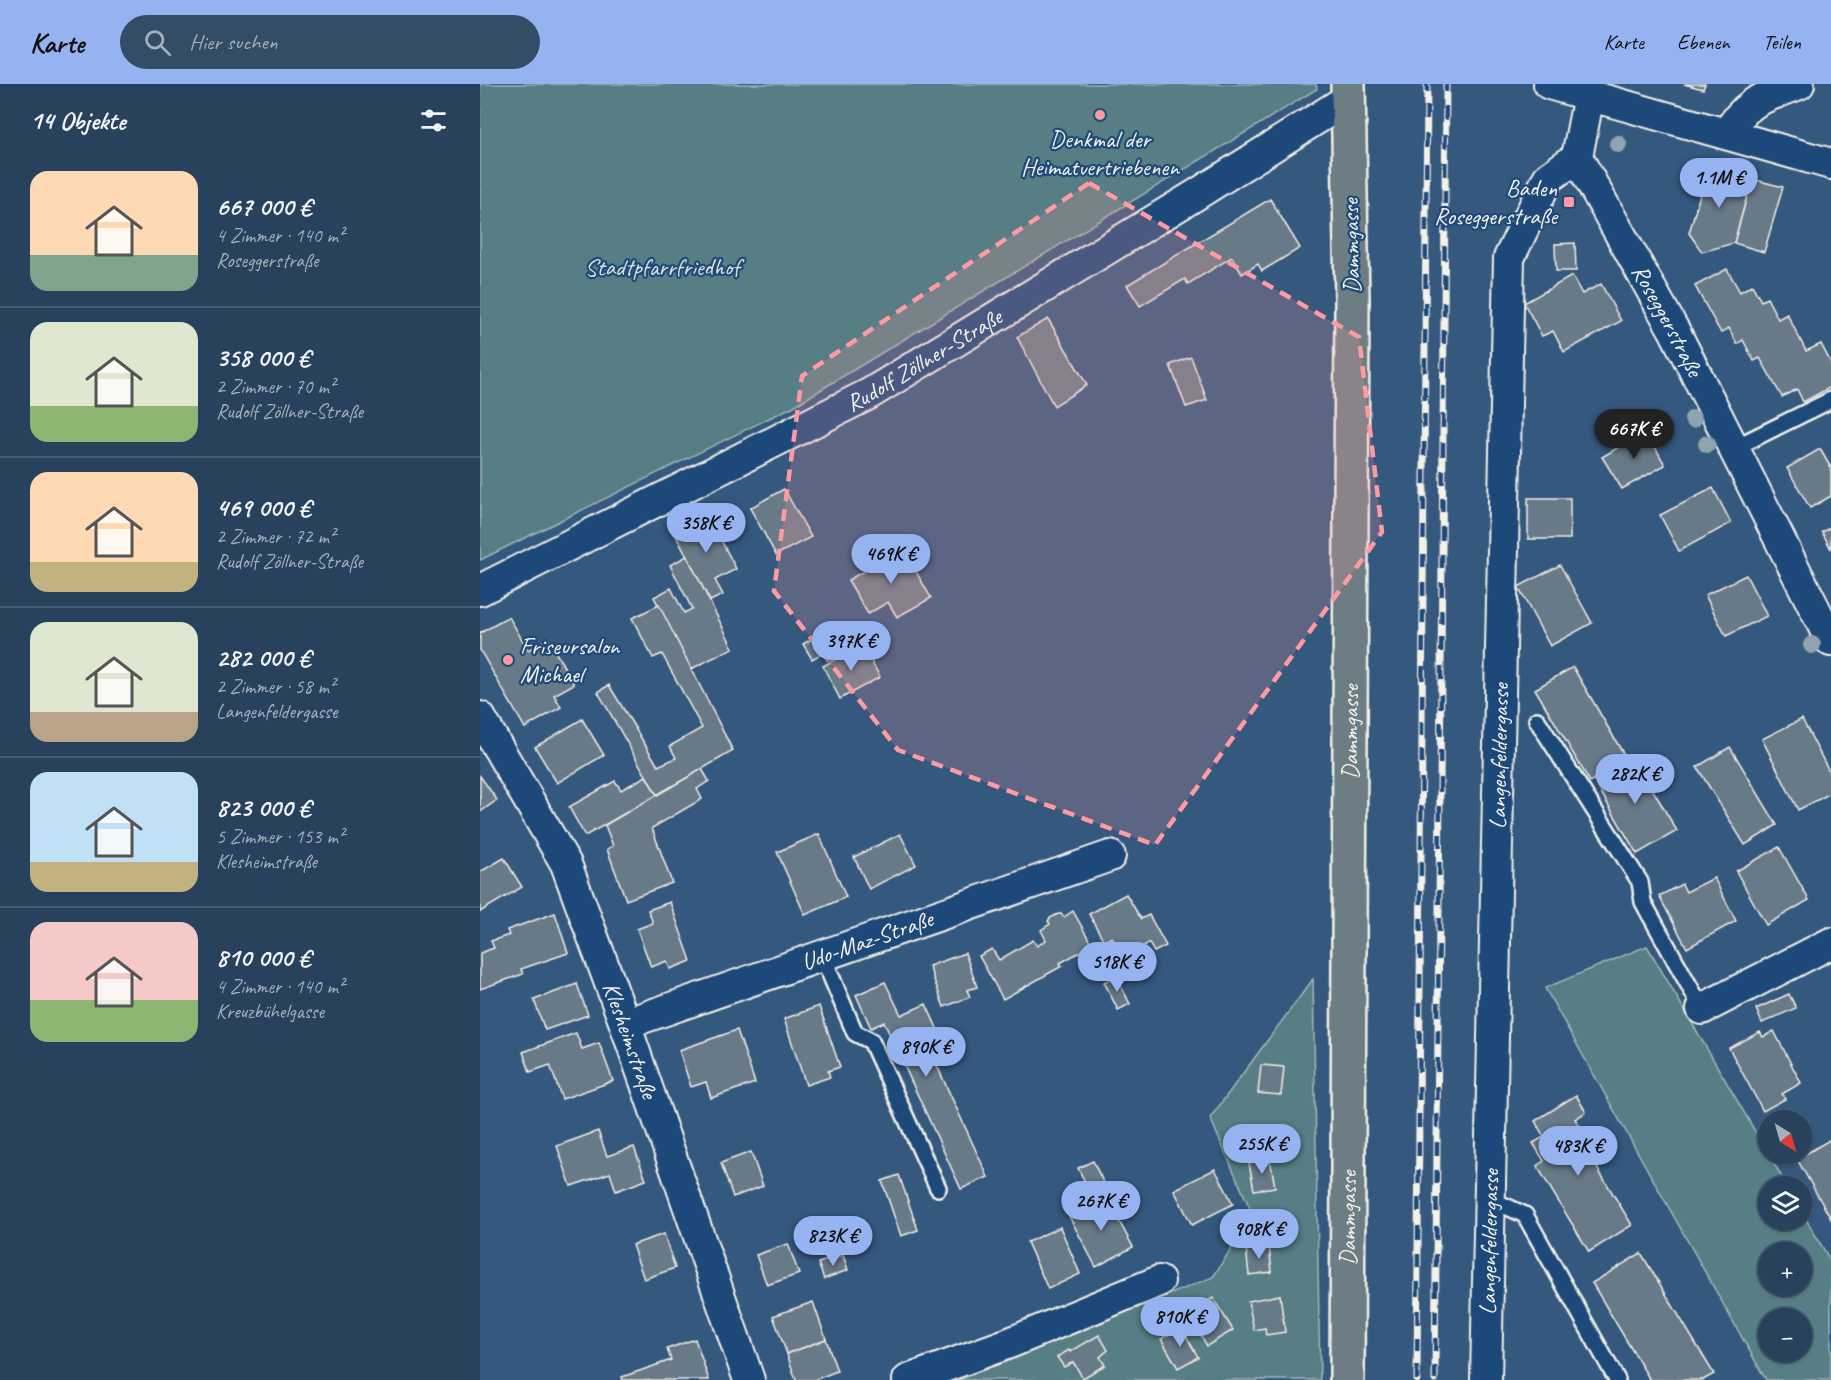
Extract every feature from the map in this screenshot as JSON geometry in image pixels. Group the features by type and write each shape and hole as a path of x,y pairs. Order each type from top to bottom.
{"main road":[{"name":"Dammgasse","path":"1347,1380 1352,300 1348,92"}],"street":[{"path":"1549,84 1831,164"},
{"path":"1728,134 1738,115 1756,101 1799,84"},
{"name":"Rudolf Zöllner-Straße","path":"480,590 869,394 1194,196 1348,92"},
{"path":"1577,158 1589,95"},
{"name":"Roseggerstraße","path":"1577,158 1675,332 1831,641"},
{"name":"Langenfeldergasse","path":"1486,1380 1509,258 1548,178 1577,158"},
{"name":"Klesheimstraße","path":"480,717 566,864 749,1380"},
{"name":"Udo-Maz-Straße","path":"624,1024 1110,856"},
{"path":"1702,1009 1831,943"},
{"path":"908,1380 1012,1342 1159,1281"}],"lane":[{"path":"1734,448 1831,400"},
{"path":"1537,720 1640,882 1642,902 1702,1009"},
{"path":"822,955 855,1033 871,1041 938,1188"},
{"path":"1490,1198 1525,1215 1617,1380"}],"highlighted area":[{"path":"1089,183 1359,337 1382,532 1155,845 898,750 774,591 802,376"}],"green space":[{"name":"Stadtpfarrfriedhof","path":"480,84 1316,84 1317,89 794,406 480,560"},
{"path":"1647,946 1758,1136 1758,1164 1774,1164 1781,1176 1758,1176 1758,1230 1812,1229 1831,1262 1831,1380 1766,1380 1545,988"},
{"path":"1313,979 1320,1380 958,1380 1213,1277 1253,1215 1210,1118"}],"building":[{"path":"1684,84 1705,84 1703,89"},
{"path":"1708,166 1752,179 1734,243 1702,252 1689,233"},
{"path":"1752,179 1783,187 1764,252 1734,243"},
{"path":"1270,199 1300,248 1262,271 1258,264 1242,274 1232,257 1188,284 1185,279 1140,306 1127,285"},
{"path":"1575,243 1576,271 1556,271 1555,244"},
{"path":"1727,269 1740,292 1752,285 1761,301 1767,298 1778,319 1787,314 1806,351 1821,344 1831,363 1831,387 1803,402 1797,389 1782,397 1760,358 1754,361 1743,340 1737,344 1729,328 1721,333 1695,286"},
{"path":"1572,276 1582,294 1601,284 1621,321 1564,352 1553,331 1542,336 1524,303"},
{"path":"1048,319 1087,385 1054,406 1017,337"},
{"path":"1191,357 1207,400 1186,407 1170,365"},
{"path":"1646,431 1665,465 1622,489 1602,457"},
{"path":"1820,449 1831,468 1831,496 1810,508 1787,468"},
{"path":"1713,488 1731,523 1679,551 1660,515"},
{"path":"784,489 811,537 776,555 750,508"},
{"path":"1528,498 1570,498 1570,539 1528,539"},
{"path":"708,515 736,569 715,580 723,595 710,601 674,532"},
{"path":"1831,527 1831,549 1822,532"},
{"path":"903,549 931,598 897,617 888,602 868,614 848,580"},
{"path":"687,556 733,648 691,669 654,597 671,588 684,613 692,609 670,565"},
{"path":"1560,565 1592,623 1550,646 1518,587"},
{"path":"1746,575 1767,616 1726,636 1705,595"},
{"path":"659,605 733,751 657,795 598,692 609,685 658,766 676,758 670,746 702,728 662,654 653,658 632,618"},
{"path":"509,617 528,650 548,639 574,684 554,695 561,707 525,728 480,650 480,633"},
{"path":"829,629 837,645 812,659 803,644"},
{"path":"862,645 880,677 840,699 823,666"},
{"path":"1573,667 1627,760 1590,782 1535,689"},
{"path":"582,719 604,755 557,783 535,747"},
{"path":"1802,719 1831,775 1831,793 1798,810 1762,739"},
{"path":"1730,747 1777,825 1745,845 1697,767"},
{"path":"1633,756 1677,831 1637,854 1593,779"},
{"path":"702,769 709,781 697,789 702,799 652,828 672,883 626,900 607,849 613,846 605,825"},
{"path":"480,776 497,800 480,812"},
{"path":"646,776 657,795 585,836 569,807 615,781 621,790"},
{"path":"819,834 846,897 805,915 777,852"},
{"path":"900,834 916,865 869,889 854,857"},
{"path":"1779,847 1809,900 1766,925 1736,871"},
{"path":"504,858 522,887 480,912 480,872"},
{"path":"1714,878 1736,921 1687,948 1659,896 1682,884 1686,892"},
{"path":"1126,894 1141,919 1149,915 1166,946 1154,952 1149,943 1123,957 1112,937 1104,941 1089,914"},
{"path":"670,902 691,961 670,969 667,961 651,967 637,929 653,923 648,910"},
{"path":"1073,911 1092,945 1060,963 1062,966 1003,999 979,956 992,949 999,960 1033,940 1037,946 1046,940 1041,930 1050,924 1048,921 1050,918 1058,914 1064,917"},
{"path":"555,913 568,953 521,969 523,974 480,989 480,953 494,948 491,941 509,935 507,930"},
{"path":"965,953 977,987 967,990 970,997 944,1007 929,966"},
{"path":"1116,976 1130,1004 1118,1010 1104,982"},
{"path":"885,982 901,1015 926,1004 942,1039 928,1046 988,1177 961,1189 884,1022 871,1028 856,995"},
{"path":"577,984 588,1015 545,1030 534,1000"},
{"path":"1789,994 1796,1008 1762,1023 1756,1009"},
{"path":"819,1006 840,1067 828,1071 830,1077 806,1085 784,1019"},
{"path":"737,1030 755,1083 711,1098 706,1082 691,1087 679,1050"},
{"path":"1774,1031 1801,1083 1782,1094 1785,1099 1765,1110 1762,1110 1729,1048 1760,1032 1763,1037"},
{"path":"576,1033 582,1049 599,1043 613,1081 562,1099 550,1065 530,1072 523,1052"},
{"path":"1261,1065 1284,1067 1281,1095 1258,1093"},
{"path":"1576,1095 1586,1112 1575,1119 1586,1136 1580,1140 1632,1225 1589,1252 1537,1166 1544,1161 1533,1143 1544,1137 1535,1121"},
{"path":"598,1131 607,1156 634,1147 646,1180 616,1191 610,1173 571,1186 557,1146"},
{"path":"1831,1139 1831,1219 1812,1185 1812,1176 1807,1176 1800,1164 1812,1164 1812,1150"},
{"path":"751,1152 763,1186 733,1197 721,1163"},
{"path":"1270,1159 1275,1187 1254,1190 1249,1163"},
{"path":"1093,1161 1105,1186 1091,1194 1078,1168"},
{"path":"1215,1169 1233,1204 1192,1225 1174,1190"},
{"path":"899,1175 918,1230 901,1236 882,1181"},
{"path":"1106,1197 1133,1247 1096,1267 1069,1216"},
{"path":"1060,1227 1080,1274 1048,1289 1027,1242"},
{"path":"664,1234 675,1268 644,1279 632,1245"},
{"path":"788,1244 799,1274 767,1285 756,1255"},
{"path":"1269,1246 1272,1272 1249,1275 1246,1248"},
{"path":"1641,1253 1714,1374 1703,1380 1650,1380 1592,1283"},
{"path":"843,1255 848,1270 824,1279 818,1263"},
{"path":"1280,1295 1285,1332 1266,1335 1265,1328 1254,1330 1248,1301"},
{"path":"1213,1298 1233,1330 1207,1346 1188,1313"},
{"path":"813,1302 826,1339 787,1354 773,1316"},
{"path":"1181,1327 1198,1357 1178,1368 1161,1339"},
{"path":"1099,1335 1108,1350 1100,1357 1105,1365 1083,1378 1073,1362 1064,1367 1057,1357"},
{"path":"695,1339 709,1380 623,1380 622,1377 671,1360 667,1349"},
{"path":"826,1339 837,1371 814,1380 796,1380 787,1354"}],"railway":[{"path":"1417,1380 1427,84"},
{"path":"1435,1380 1446,84"}],"place":[{"name":"Denkmal der Heimatvertriebenen","path":"1100,115"},
{"name":"Baden Roseggerstraße","path":"1569,202"},
{"name":"Friseursalon Michael","path":"508,660"}]}
